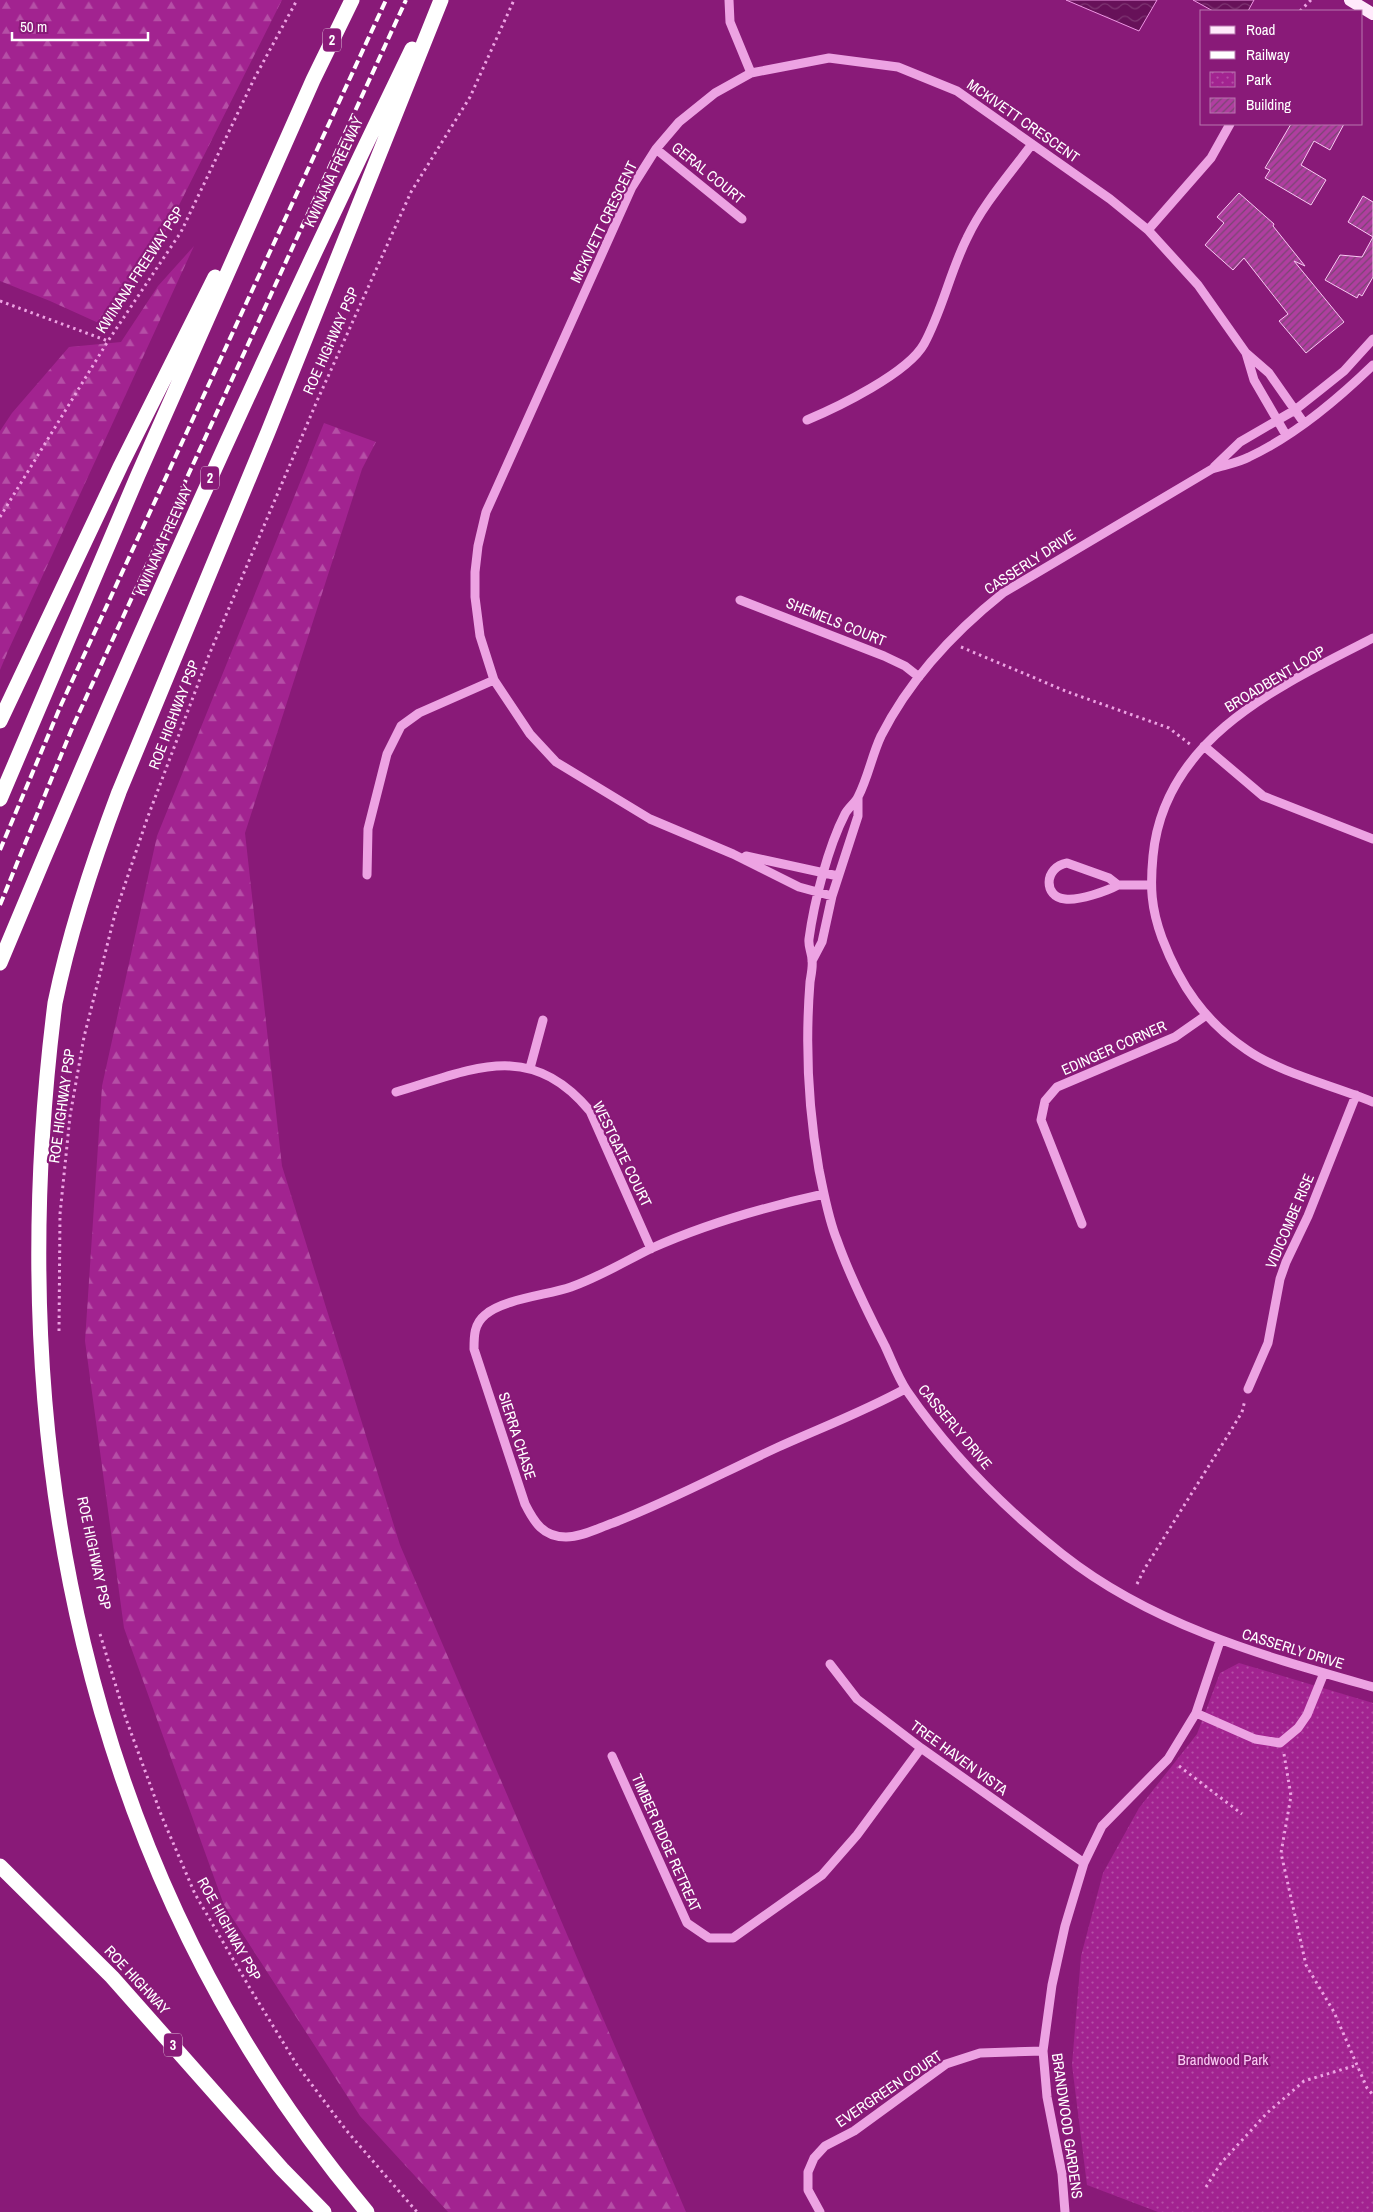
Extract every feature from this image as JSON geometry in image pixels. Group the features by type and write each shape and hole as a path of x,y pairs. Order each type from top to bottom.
{"highway":[{"name":"2","path":"0,799 138,475 313,80 352,0"},
{"name":"KWINANA FREEWAY","path":"0,964 78,774 231,431 435,0"},
{"path":"26,1212 36,1111 51,1020 68,949 100,843 119,792 268,432 441,0"},
{"path":"0,721 121,465 313,80"},
{"path":"93,1728 146,1866 201,1972 238,2036 284,2105 367,2212"},
{"name":"ROE HIGHWAY","path":"0,1866 112,1977 258,2142 324,2212"}],"main road":[{"path":"1350,0 1373,14"}],"street":[{"path":"729,0 730,22 751,73"},
{"name":"MCKIVETT CRESCENT","path":"832,896 799,887 733,854 650,819 556,762 530,734 494,680 480,636 475,598 478,546 486,512 632,188 656,149 679,122 715,93 751,73 829,58 898,67 957,91 1110,199 1148,230 1198,285 1246,353 1269,373 1304,423"},
{"path":"1148,230 1211,158 1229,125"},
{"path":"807,420 842,405 908,363 923,346 967,238 981,214 1032,144"},
{"name":"GERAL COURT","path":"656,149 742,220"},
{"name":"CASSERLY DRIVE","path":"1373,339 1344,371 1295,410 1240,442 1212,469 1003,593 951,639 919,677 881,736 858,797 845,813 823,871 808,944 812,961 806,1039 807,1073 815,1145 824,1194 835,1237 865,1309 905,1388 955,1451 1017,1514 1062,1554 1096,1579 1130,1599 1189,1629 1220,1641 1373,1687"},
{"name":"MCKIVETT CRESCENT","path":"1246,353 1254,380 1286,435"},
{"name":"CASSERLY DRIVE","path":"1212,469 1249,458 1286,435 1350,388 1373,364"},
{"name":"SHEMELS COURT","path":"740,600 884,656 905,666 919,677"},
{"name":"BROADBENT LOOP","path":"1373,638 1240,712 1201,748 1175,783 1163,808 1155,835 1150,885 1154,916 1169,957 1184,988 1205,1016 1248,1051 1288,1070 1373,1102"},
{"path":"367,875 368,829 387,754 401,726 419,713 494,680"},
{"path":"1201,748 1263,796 1373,839"},
{"name":"CASSERLY DRIVE","path":"812,961 822,942 832,896 858,816 858,797"},
{"name":"MCKIVETT CRESCENT","path":"733,854 823,871 838,876"},
{"path":"1118,885 1109,878 1067,863 1056,867 1052,872 1049,883 1054,894 1065,899 1108,890 1118,885 1150,885"},
{"name":"EDINGER CORNER","path":"1082,1224 1041,1120 1045,1101 1057,1087 1176,1037 1205,1016"},
{"path":"530,1068 542,1020"},
{"name":"WESTGATE COURT","path":"396,1092 453,1075 498,1065 530,1068 554,1078 576,1094 590,1112 652,1249"},
{"name":"VIDICOMBE RISE","path":"1248,1389 1268,1343 1280,1279 1286,1262 1308,1216 1356,1095"},
{"name":"SIERRA CHASE","path":"824,1194 768,1207 652,1249 571,1287 500,1306 486,1314 478,1322 474,1334 474,1349 525,1504 534,1522 546,1533 568,1537 584,1534 637,1513 774,1449 878,1404 905,1388"},
{"name":"BRANDWOOD GARDENS","path":"1065,2212 1062,2174 1047,2097 1043,2051 1052,1985 1064,1926 1084,1863 1102,1826 1168,1758 1196,1713 1220,1641"},
{"name":"TREE HAVEN VISTA","path":"830,1664 857,1699 920,1748 1084,1863"},
{"path":"1196,1713 1255,1739 1280,1743 1298,1728 1307,1715 1324,1673"},
{"name":"TIMBER RIDGE RETREAT","path":"612,1756 688,1923 709,1938 733,1938 822,1875 856,1835 920,1748"},
{"name":"EVERGREEN COURT","path":"820,2212 808,2190 808,2172 814,2158 825,2146 854,2131 946,2064 980,2053 1043,2051"}],"path":[{"name":"KWINANA FREEWAY PSP","path":"0,518 108,342 181,232 254,79 297,0"},
{"name":"ROE HIGHWAY PSP","path":"59,1332 60,1214 70,1116 84,1037 115,914 144,827 209,655 317,401 411,192 470,97 514,0"},
{"path":"1301,10 1311,0"},
{"path":"0,301 108,342"},
{"path":"951,639 965,650 1042,682 1169,728 1201,748"},
{"path":"1137,1584 1145,1568 1242,1412 1248,1389"},
{"name":"ROE HIGHWAY PSP","path":"99,1629 132,1737 162,1817 195,1894 251,1990 298,2065 346,2130 417,2212"},
{"path":"1280,1743 1291,1796 1281,1853 1306,1965 1334,2012 1367,2088 1373,2096"},
{"path":"1168,1758 1242,1814"},
{"path":"1206,2187 1221,2163 1261,2119 1304,2081 1357,2065"}],"green space":[{"path":"0,0 282,0 167,229 103,325 0,281"},
{"path":"194,246 0,670 0,431 12,413 69,347 121,342 158,286"},
{"path":"324,423 376,442 362,469 245,833 282,1166 400,1545 686,2212 448,2212 360,2116 224,1905 124,1628 85,1341 102,1086 157,836"},
{"name":"Brandwood Park","path":"1239,1663 1373,1703 1373,2212 1158,2212 1087,2185 1072,2065 1081,1956 1103,1873 1139,1808 1197,1734 1220,1673"}],"water":[{"path":"1066,0 1157,0 1139,31"},
{"path":"1193,0 1254,0 1249,10 1211,10"}],"building":[{"path":"1290,125 1343,125 1330,150 1314,141 1301,165 1326,180 1311,205 1265,178 1270,170 1265,168"},
{"path":"1239,193 1274,224 1273,226 1305,266 1294,261 1344,322 1306,353 1279,321 1288,314 1244,258 1233,270 1205,245 1224,223 1217,217"},
{"path":"1363,196 1373,202 1373,237 1348,222"},
{"path":"1373,237 1373,277 1362,296 1359,294 1357,298 1325,280 1340,255 1362,257"}],"railway":[{"path":"0,850 61,705 386,0"},
{"path":"0,905 73,726 406,0"}]}
